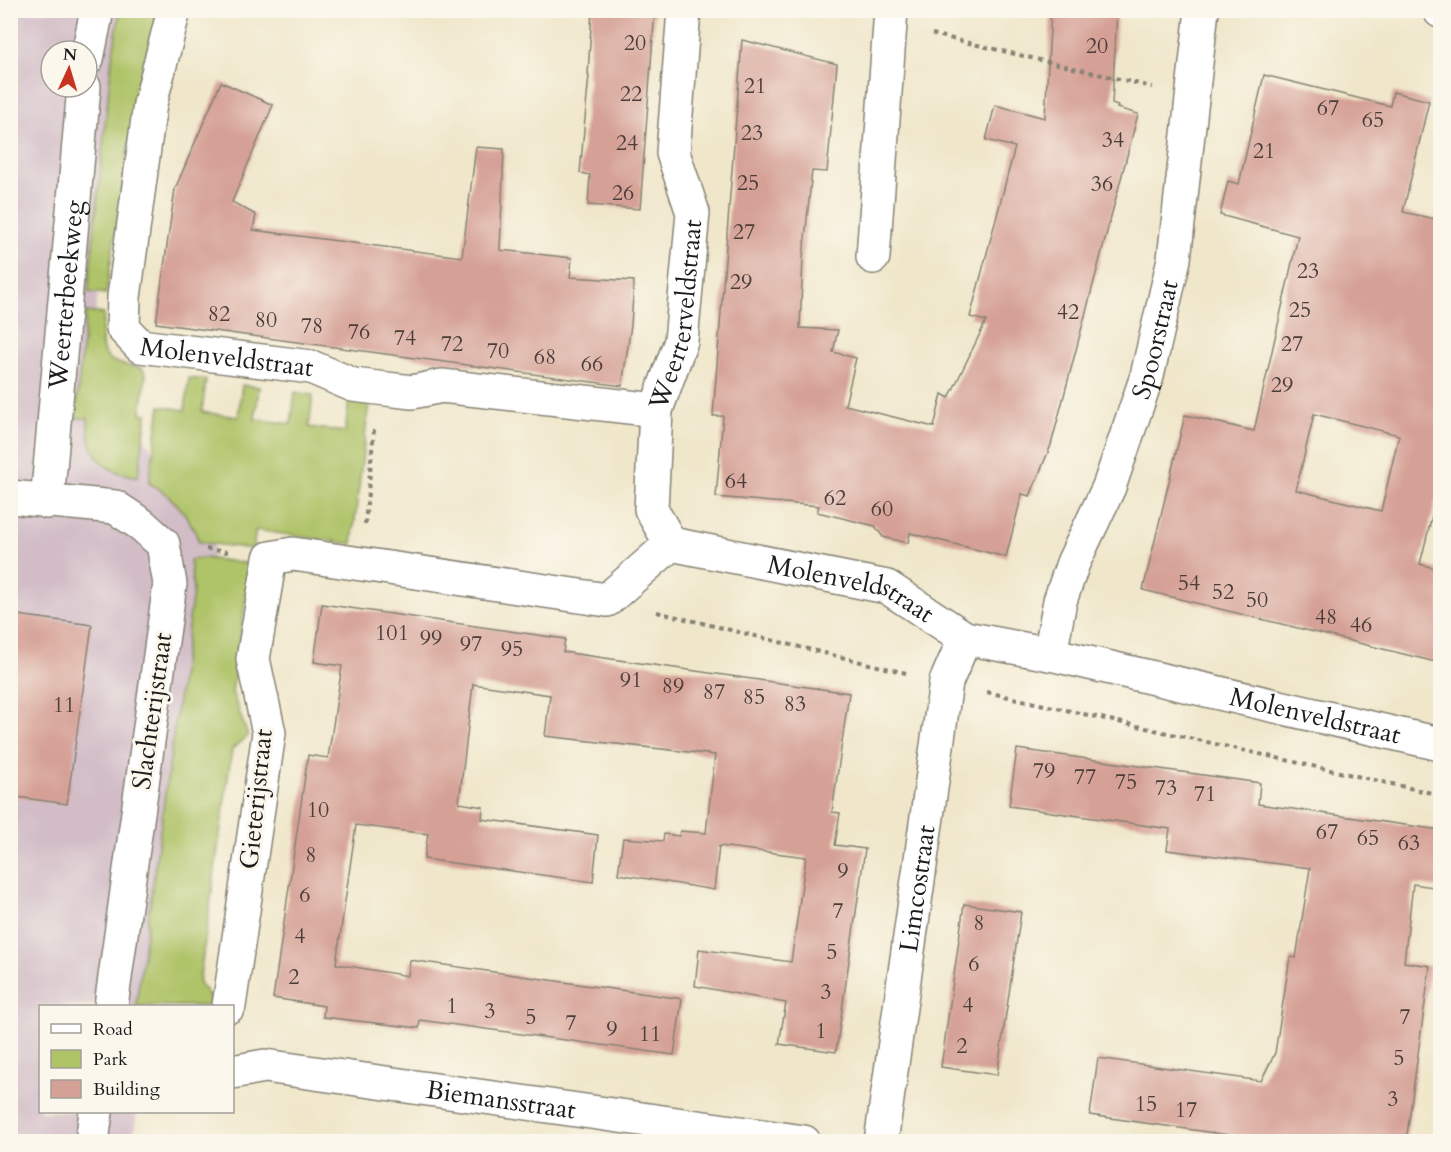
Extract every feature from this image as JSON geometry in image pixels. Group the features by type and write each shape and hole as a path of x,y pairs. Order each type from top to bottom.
{"street":[{"path":"91,39 97,10"},
{"name":"Molenveldstraat","path":"174,10 150,104 124,297 123,328 140,346 311,367 352,385 412,392 442,386 656,410"},
{"name":"Weerterveldstraat","path":"671,544 651,508 656,410 681,341 693,213 673,153 684,10"},
{"name":"Spoorstraat","path":"1050,654 1060,601 1073,563 1109,487 1147,376 1174,259 1202,10"},
{"path":"873,257 891,17"},
{"name":"Weerterbeekweg","path":"47,502 83,99"},
{"path":"10,497 115,507 142,525 163,544"},
{"name":"Slachterijstraat","path":"111,1005 171,584 163,544"},
{"path":"270,558 293,554 607,600 671,544"},
{"name":"Molenveldstraat","path":"671,544 886,587 965,638 1050,654 1440,744"},
{"name":"Gieterijstraat","path":"228,1005 269,733 253,659 270,558"},
{"name":"Limcostraat","path":"881,1142 946,682 965,638"},
{"name":"Biemansstraat","path":"234,1072 265,1066 804,1142"},
{"path":"92,1142 96,1113"}],"path":[{"path":"891,17 1194,97"},
{"path":"361,563 378,388"},
{"path":"163,544 270,558"},
{"path":"607,600 946,682 1440,795"}],"shaded area":[{"path":"10,11 134,11 128,36 88,378 217,520 151,1005 39,1005 39,1113 137,1113 133,1141 11,1141"}],"green space":[{"path":"120,11 163,11 134,110 106,294 88,292 112,58"},
{"path":"86,312 104,314 102,348 105,354 117,363 142,368 146,374 141,413 147,414 138,477 115,471 101,462 90,442 88,418 75,418"},
{"path":"189,378 206,380 202,412 238,417 242,385 259,387 255,419 291,424 295,392 313,395 309,427 345,432 349,400 369,403 352,544 256,530 253,549 199,542 186,515 166,494 149,483 160,406 185,410"},
{"path":"204,558 251,564 232,692 248,736 232,749 199,983 211,998 209,1005 136,1005 193,591 190,560"}],"building":[{"path":"592,10 655,10 640,209 588,205 590,175 580,173"},
{"path":"1051,10 1117,10 1112,104 1118,106 1117,108 1138,114 1051,445 1030,496 1022,494 1006,557 910,533 908,543 883,537 875,526 817,512 819,506 716,497 723,416 713,416 742,40 837,64 827,172 812,171 803,257 800,328 838,330 833,352 856,358 845,405 934,427 942,394 949,398 986,321 970,317 1015,147 986,140 995,105 1045,118"},
{"path":"1264,75 1390,106 1393,92 1429,101 1403,212 1440,220 1440,484 1420,564 1440,570 1440,663 1143,590 1185,415 1254,431 1298,236 1220,215 1228,181 1239,184","holes":["1314,414 1399,435 1381,511 1296,490"]},
{"path":"221,82 273,105 232,202 256,215 253,230 462,257 476,147 504,149 500,250 572,258 570,277 634,281 631,325 622,386 156,323 175,189"},
{"path":"322,604 565,639 563,652 849,693 832,812 840,813 835,845 865,849 836,1052 779,1044 786,1003 695,986 699,949 791,962 806,857 719,846 714,890 618,874 623,838 663,841 664,834 679,836 680,831 706,833 715,755 545,736 550,695 473,684 459,803 483,807 482,819 598,835 593,882 424,859 428,834 356,825 336,964 408,976 410,960 682,999 674,1055 420,1020 419,1028 323,1017 324,1006 273,998 308,755 328,758 342,666 314,662"},
{"path":"10,614 92,625 67,804 10,796"},
{"path":"1017,749 1260,783 1258,804 1440,830 1440,888 1413,884 1404,962 1430,966 1406,1142 1277,1142 1090,1115 1098,1058 1261,1081 1275,1053 1290,957 1296,958 1310,868 1167,850 1170,829 1009,806"},
{"path":"964,904 1021,912 997,1075 941,1067"}]}
